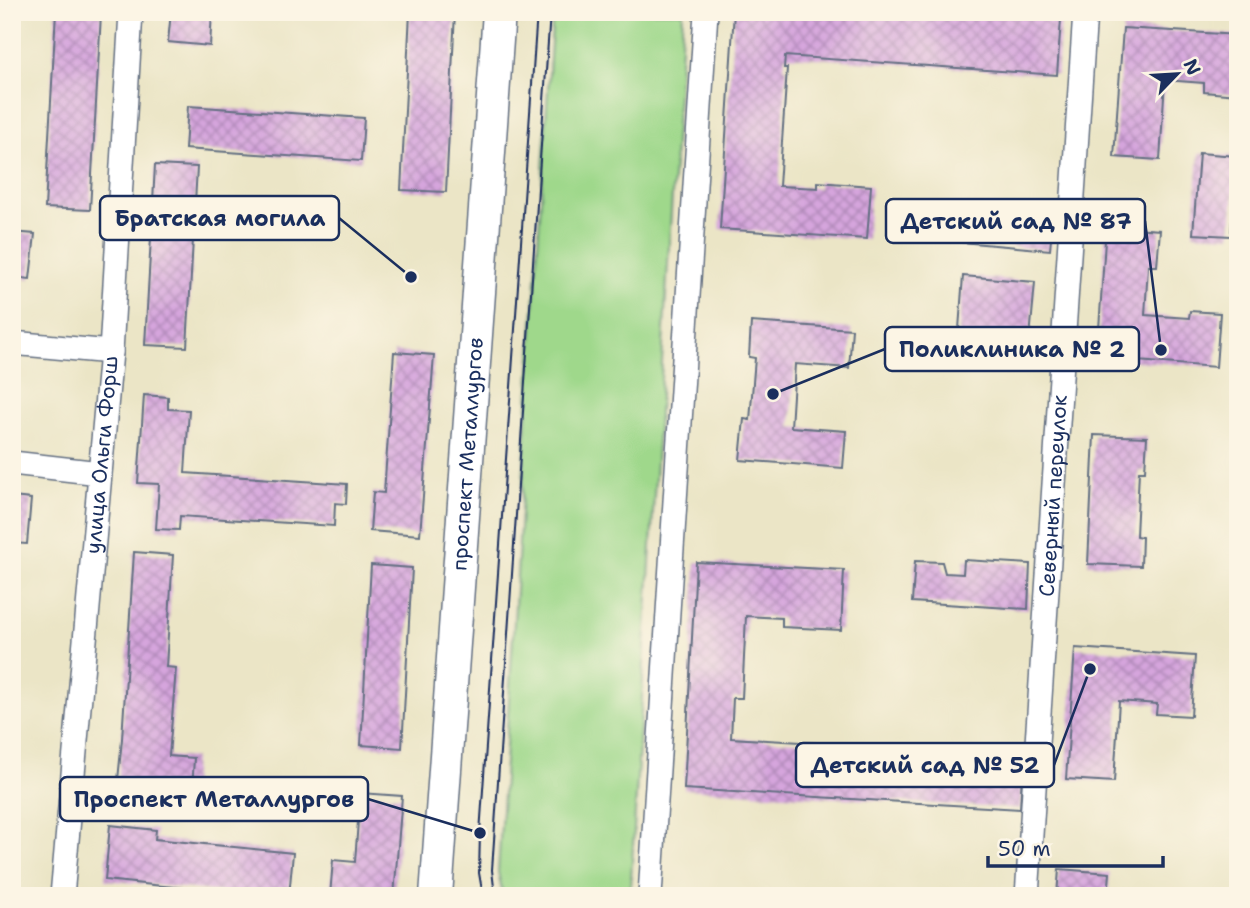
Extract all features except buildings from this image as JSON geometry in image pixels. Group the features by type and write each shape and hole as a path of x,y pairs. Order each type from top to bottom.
{"main road":[{"name":"проспект Металлургов","path":"436,896 499,12"}],"street":[{"name":"улица Ольги Форш","path":"62,896 111,352 131,12"},
{"path":"650,896 706,12"},
{"name":"Северный переулок","path":"1027,896 1085,12"},
{"path":"12,343 111,352"},
{"path":"12,463 100,472"}],"green space":[{"path":"553,12 683,12 630,896 503,896 498,872"}],"tram line":[{"path":"483,896 479,873 480,833 537,12"},
{"path":"495,896 492,870 550,12"}],"place":[{"name":"Братская могила","path":"411,277"},
{"name":"Детский сад № 87","path":"1161,350"},
{"name":"Поликлиника № 2","path":"773,394"},
{"name":"Детский сад № 52","path":"1090,669"},
{"name":"Проспект Металлургов","path":"480,833"}]}
